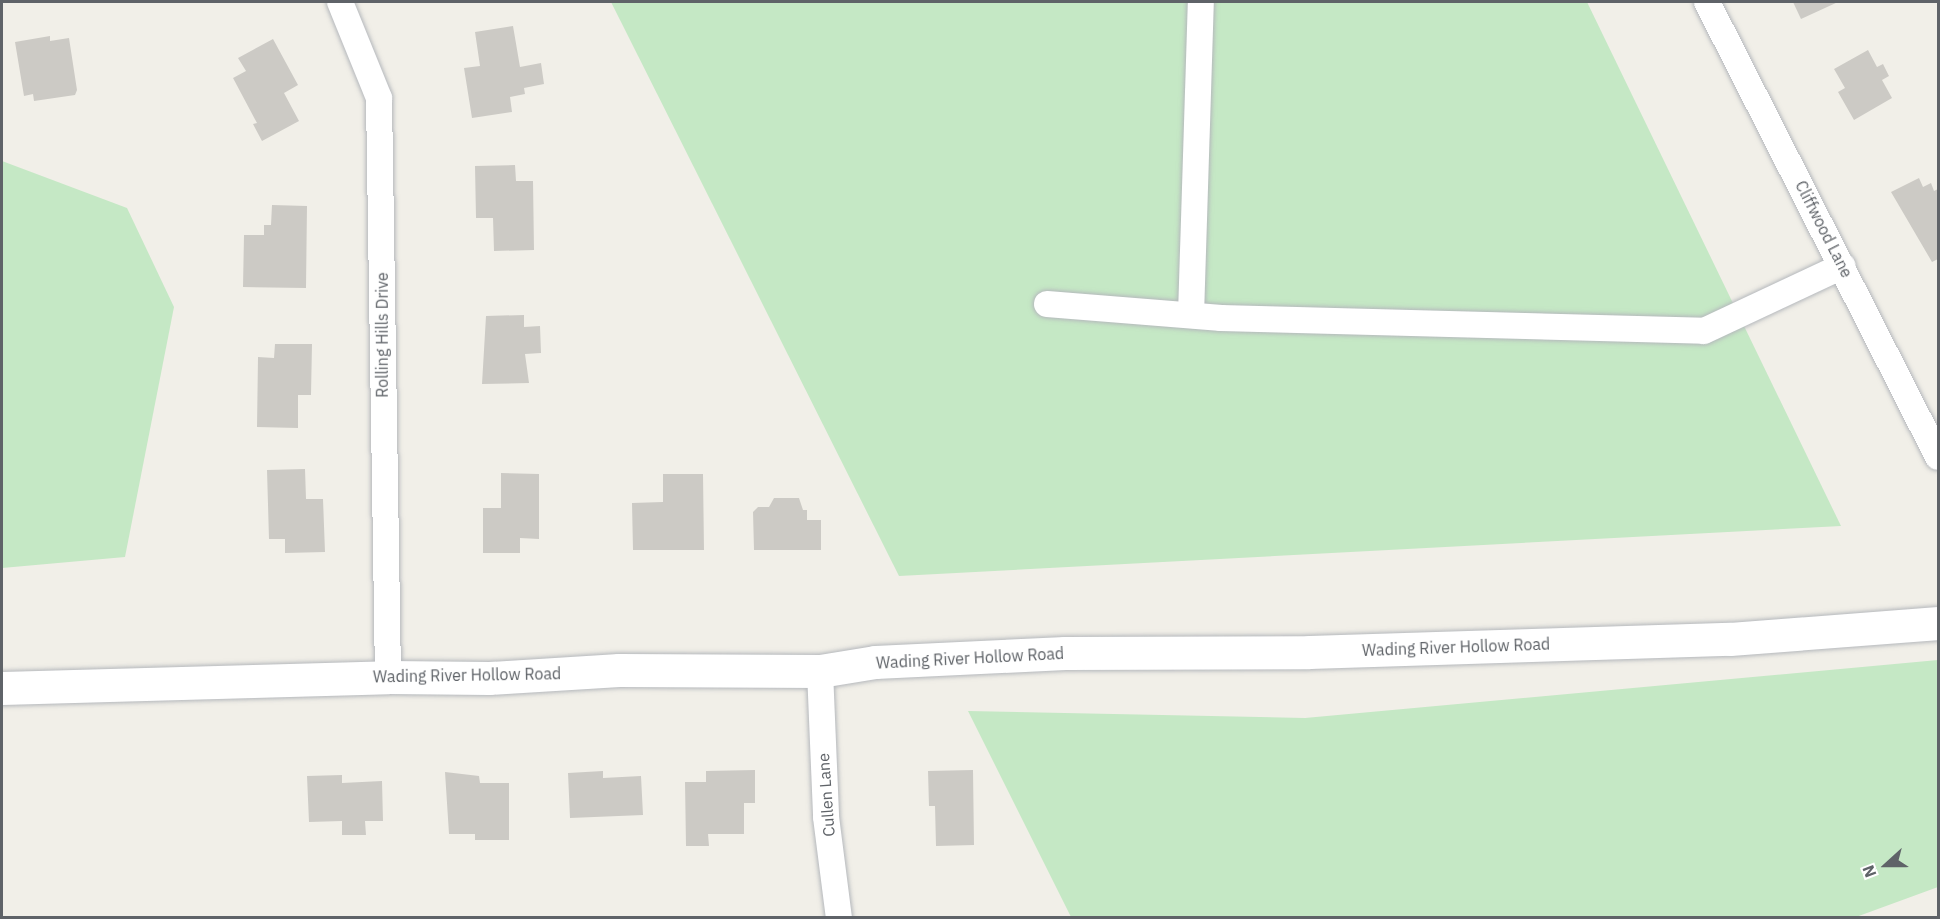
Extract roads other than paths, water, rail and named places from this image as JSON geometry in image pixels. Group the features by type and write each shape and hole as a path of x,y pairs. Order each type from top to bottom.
{"street":[{"name":"Rolling Hills Drive","path":"340,2 379,98 388,677"},
{"path":"1191,315 1201,2"},
{"name":"Cliffwood Lane","path":"1707,2 1844,266 1938,457"},
{"path":"1047,304 1191,315 1704,331 1844,266"},
{"name":"Wading River Hollow Road","path":"2,688 388,677 489,678 619,670 820,671 876,662 1065,652 1309,652 1730,639 1938,623"},
{"name":"Cullen Lane","path":"820,671 826,817 839,918"}]}
